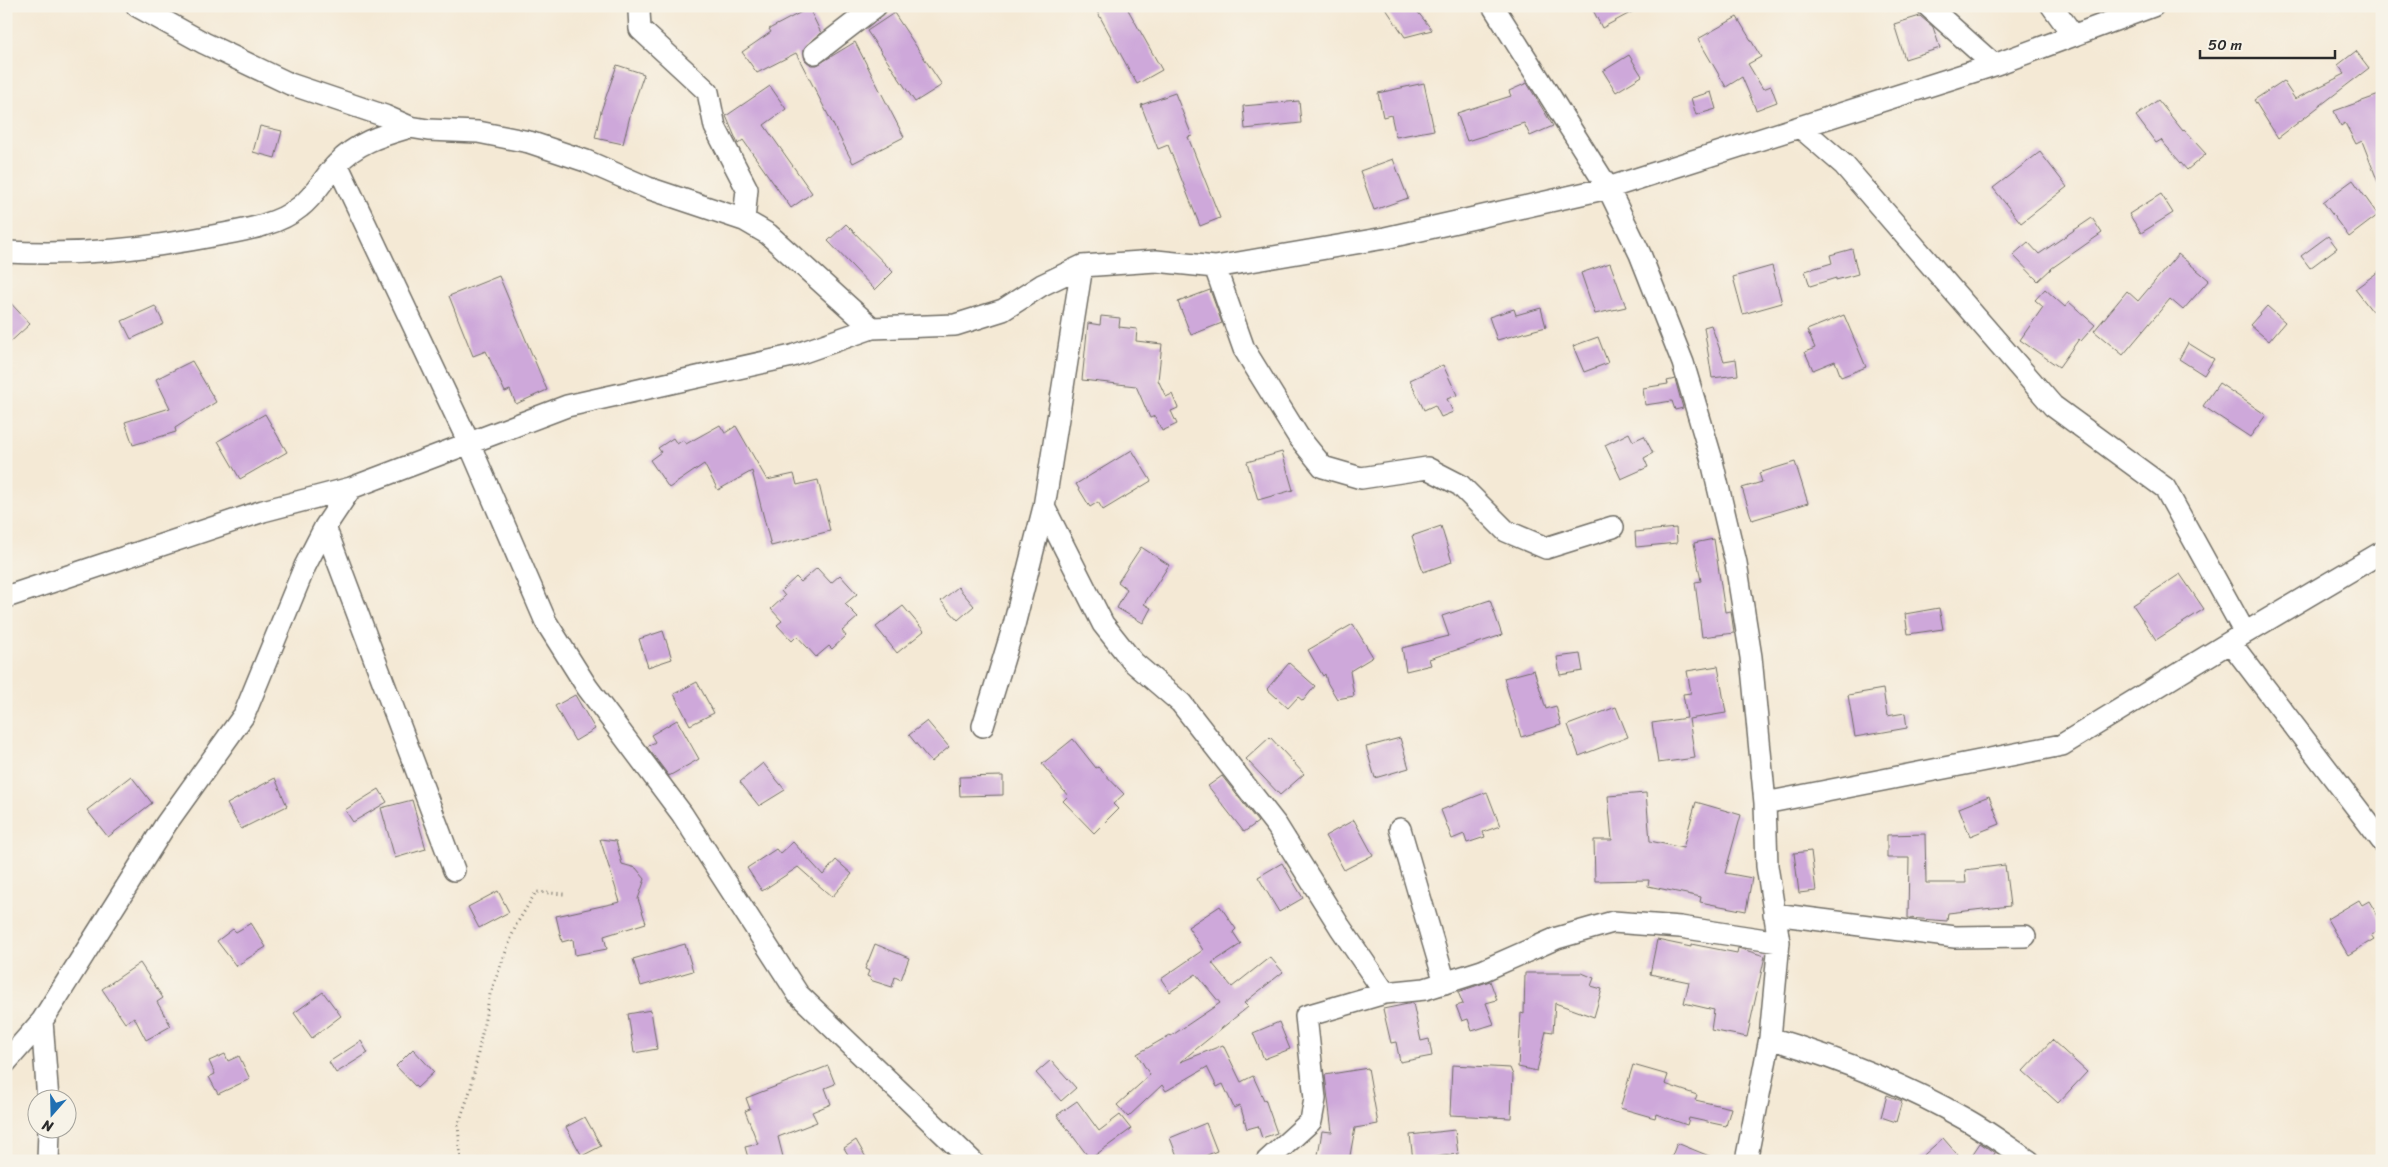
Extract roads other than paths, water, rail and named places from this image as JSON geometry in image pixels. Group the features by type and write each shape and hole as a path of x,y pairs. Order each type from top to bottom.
{"street":[{"path":"137,6 204,43 282,81 410,126 428,130 486,133 529,142 586,161 648,188 744,220 768,234 872,328"},
{"path":"641,6 639,11 640,29 708,92 715,127 747,189 744,220"},
{"path":"815,53 876,6"},
{"path":"1493,6 1608,188 1640,254 1683,363 1710,457 1736,563 1751,657 1765,802 1767,866 1779,942 1770,1038 1746,1161"},
{"path":"1928,6 1994,65"},
{"path":"2052,6 2073,36"},
{"path":"6,596 263,511 352,488 567,406 792,356 872,328 955,325 1003,310 1042,286 1082,266 1156,261 1215,267 1385,238 1608,188 1994,65 2152,6"},
{"path":"6,252 59,255 160,246 239,231 282,218 300,207 337,164 353,149 372,139 410,126"},
{"path":"1800,127 1844,165 2053,406 2165,488 2238,637 2382,841"},
{"path":"337,164 469,443 546,622 587,687 682,814 798,994 972,1161"},
{"path":"983,726 1014,625 1044,507 1082,266"},
{"path":"1215,267 1244,349 1298,436 1323,467 1362,478 1427,468 1460,484 1506,531 1546,548 1613,528"},
{"path":"6,1062 42,1021 166,824 244,715 305,566 325,527 352,488"},
{"path":"1044,507 1103,624 1133,662 1181,703 1278,826 1340,927 1385,993"},
{"path":"325,527 454,870"},
{"path":"1765,802 2062,745 2238,637 2382,552"},
{"path":"1400,829 1445,983"},
{"path":"1774,914 1955,937 2025,936"},
{"path":"1267,1161 1312,1121 1315,1099 1306,1016 1385,993 1426,989 1482,971 1557,938 1613,922 1680,928 1779,942"},
{"path":"42,1021 47,1090"},
{"path":"1770,1038 1817,1052 1894,1083 1965,1119 2029,1161"},
{"path":"48,1161 49,1140"}]}
